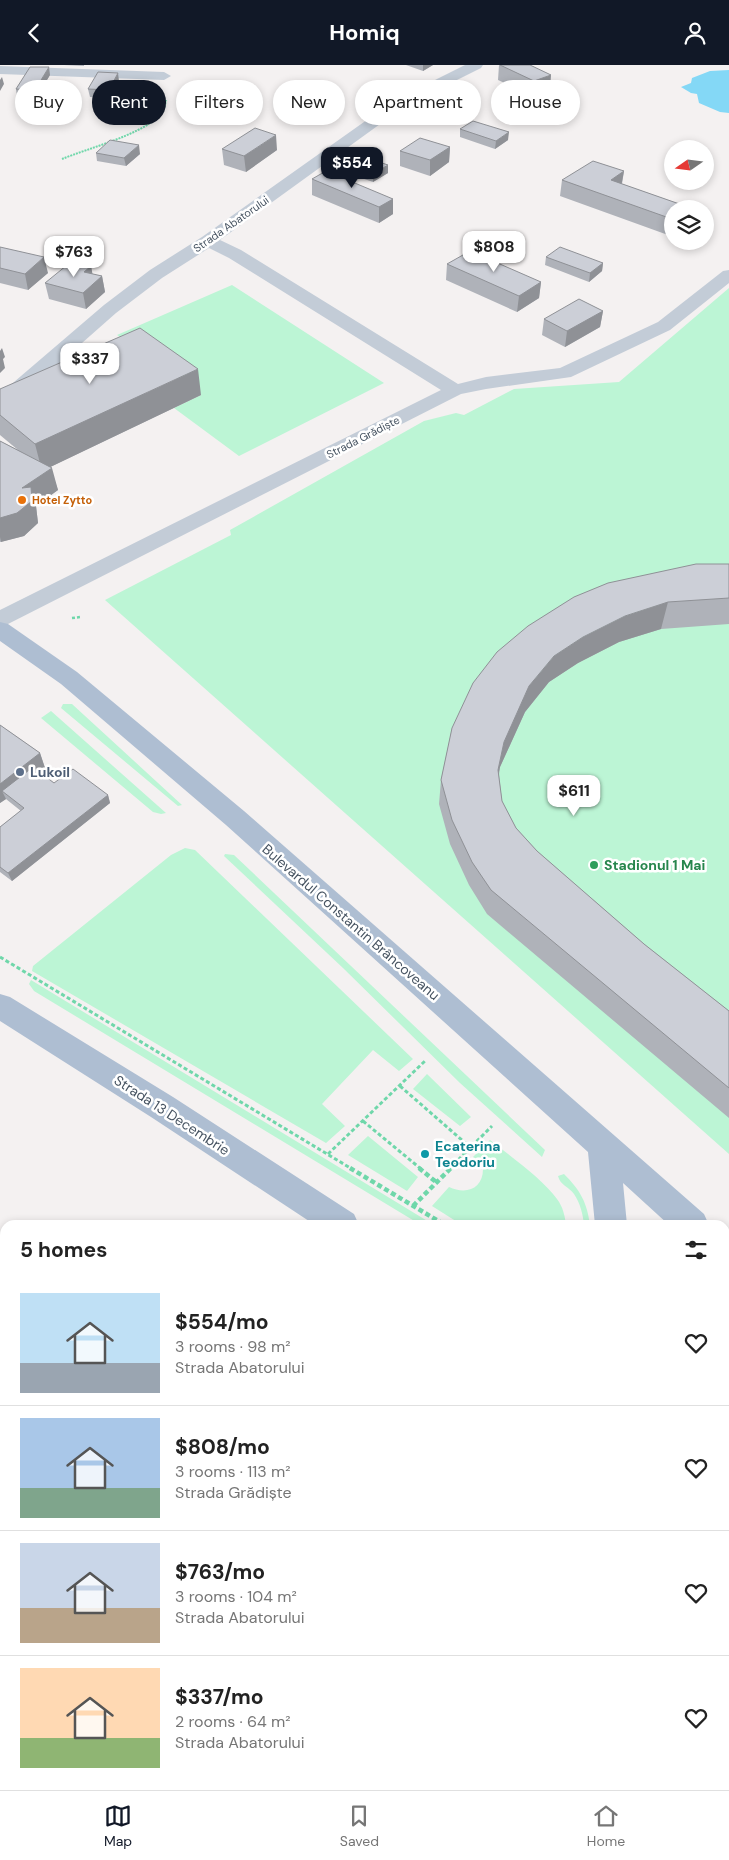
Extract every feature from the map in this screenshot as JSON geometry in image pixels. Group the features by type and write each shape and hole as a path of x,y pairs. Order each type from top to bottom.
{"main road":[{"name":"Bulevardul Constantin Brâncoveanu","path":"0,630 69,678 235,818 687,1220"},
{"name":"Strada 13 Decembrie","path":"0,1006 162,1107 335,1220"},
{"path":"603,1144 611,1220"}],"street":[{"name":"Strada Abatorului","path":"0,403 156,274 208,241 400,103 476,65"},
{"path":"0,70 164,76"},
{"path":"208,241 235,254 455,390"},
{"name":"Strada Grădiște","path":"0,619 455,390 486,383 564,373 664,326 729,275"}],"path":[{"path":"62,159 138,128 159,117 166,104 164,76"},
{"path":"0,957 437,1220"},
{"path":"328,1154 425,1061"},
{"path":"400,1086 471,1148"},
{"path":"363,1121 436,1182"},
{"path":"413,1206 492,1126"}],"green space":[{"path":"232,285 384,383 239,456 174,408 201,395 117,335"},
{"path":"729,288 729,1154 105,600 231,535 230,530 424,421 456,413 464,415 514,389 619,382"},
{"path":"63,704 72,704 182,805 178,806 61,708"},
{"path":"51,711 166,813 153,812 41,718"},
{"path":"185,848 195,850 413,1059 399,1071 373,1050 322,1104 345,1126 326,1143 32,971 33,966 171,855"},
{"path":"225,854 234,855 545,1150 542,1157 460,1083 343,968 224,856"},
{"path":"31,980 426,1220 413,1220 34,991 29,984"},
{"path":"427,1074 471,1117 460,1126 413,1089"},
{"path":"368,1136 418,1177 407,1191 348,1155"},
{"path":"490,1140 544,1184 559,1202 565,1220 454,1220 432,1206 449,1187 467,1190 477,1186 483,1169 473,1157"},
{"path":"564,1174 574,1185 582,1197 589,1220 583,1220 576,1197 558,1176"}],"water":[{"path":"729,70 729,113 720,112 699,103 697,94 681,87 691,83 692,78 710,71"}],"building":[{"path":"500,65 530,65 551,75 532,80"},
{"path":"30,67 49,67 41,80 22,80"},
{"path":"98,72 118,73 114,80 93,80"},
{"path":"481,123 509,132 496,141 460,129 466,125 481,125"},
{"path":"255,128 276,135 244,156 222,149"},
{"path":"420,138 450,147 430,160 400,151"},
{"path":"110,140 139,145 124,158 96,153"},
{"path":"353,153 388,165 373,174 338,162"},
{"path":"593,161 624,171 611,180 668,200 664,200 664,216 562,180"},
{"path":"326,171 393,199 379,207 312,179"},
{"path":"0,247 44,257 25,274 0,268"},
{"path":"560,247 603,263 590,273 546,257"},
{"path":"470,251 541,282 519,296 447,264"},
{"path":"72,261 91,266 84,272 102,276 83,293 45,283"},
{"path":"579,299 603,311 567,331 544,319"},
{"path":"140,328 198,369 35,444 0,415 0,389"},
{"path":"0,441 52,468 22,488 31,487 32,501 17,513 0,518"},
{"path":"696,564 729,564 729,598 668,602 625,616 583,637 554,656 529,686 504,742 498,770 502,801 516,828 537,851 644,944 729,1011 729,1088 491,890 472,862 452,820 441,780 452,728 473,683 497,652 528,626 574,597 608,583"},
{"path":"0,725 40,753 0,784"},
{"path":"33,767 54,783 73,769 108,795 8,873 0,867 0,827 24,808 2,791"}],"place":[{"name":"Hotel Zytto","path":"22,500"},
{"name":"Lukoil","path":"20,772"},
{"name":"Stadionul 1 Mai","path":"594,865"},
{"name":"Ecaterina Teodoriu","path":"425,1154"}]}
